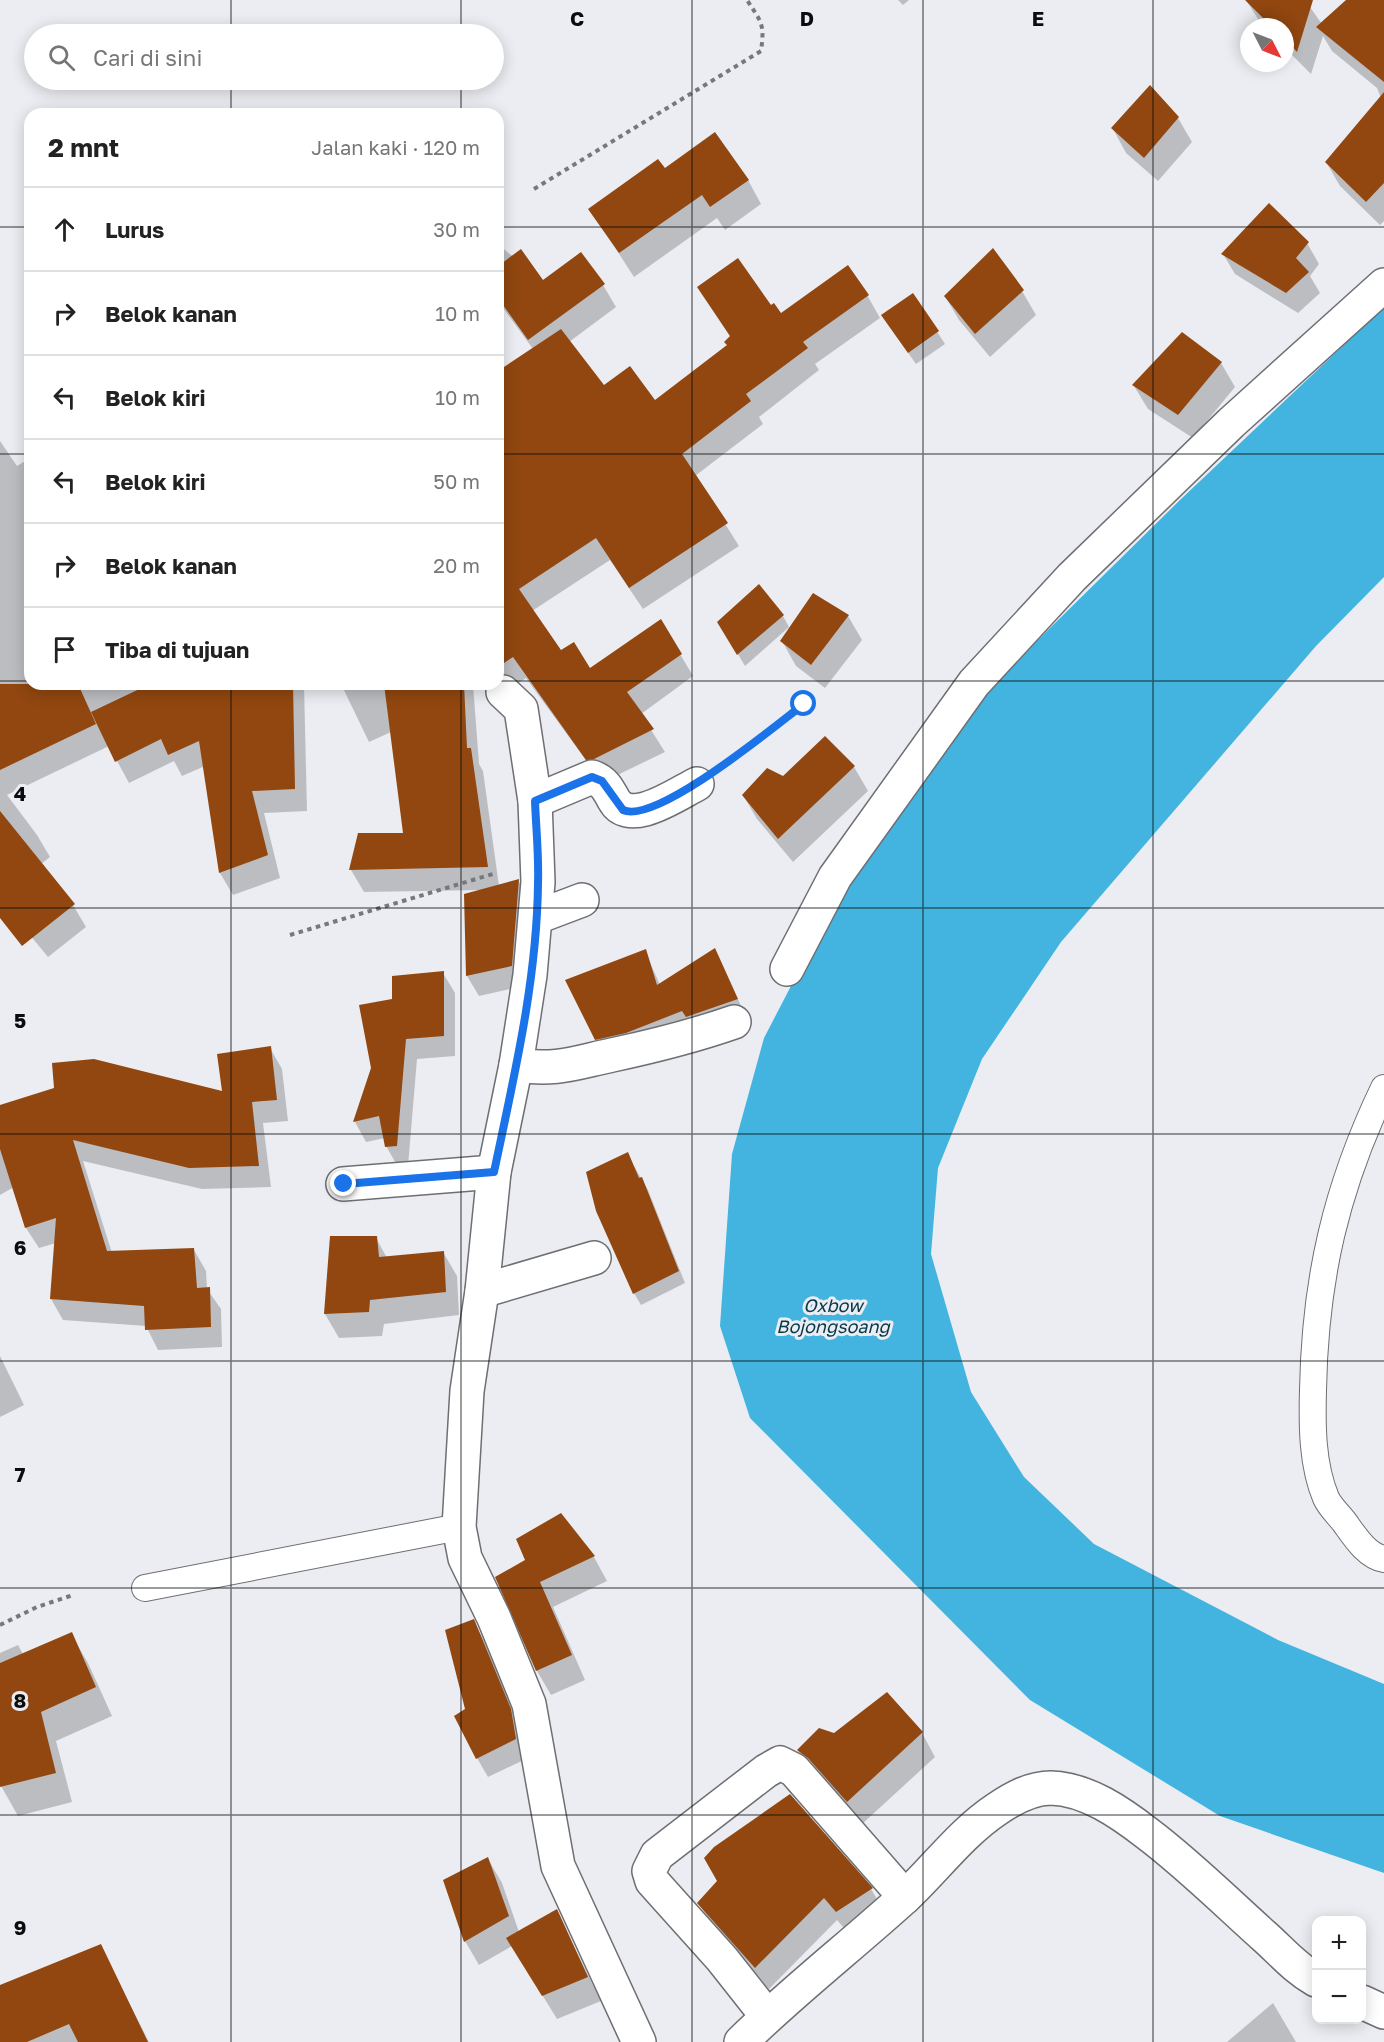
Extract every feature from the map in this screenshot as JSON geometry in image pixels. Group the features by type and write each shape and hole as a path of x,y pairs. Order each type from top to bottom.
{"street":[{"path":"787,969 835,877 974,683 1072,577 1231,423 1384,285"},
{"path":"503,692 521,709 535,801 537,917 516,1065 494,1172 482,1291 467,1392 459,1527 465,1558 494,1618 529,1704 558,1866 639,2042"},
{"path":"535,801 592,777 602,781 619,808 632,812 653,806 697,784"},
{"path":"537,917 582,900"},
{"path":"516,1065 545,1069 576,1066 682,1040 734,1022"},
{"path":"344,1184 494,1172"},
{"path":"482,1291 594,1258"},
{"path":"767,2016 722,1959 652,1881 649,1871 657,1855 766,1770 780,1763 794,1770 905,1897"},
{"path":"741,2042 767,2016 905,1897 962,1836 995,1810 1024,1793 1050,1788 1076,1792 1111,1807 1150,1835 1267,1938 1292,1964 1312,1977"},
{"path":"1366,2004 1384,2012"}],"lane":[{"path":"1384,1088 1357,1145 1331,1228 1314,1341 1312,1421 1317,1462 1326,1499 1358,1541 1377,1558 1384,1560"},
{"path":"145,1588 459,1527"}],"path":[{"path":"534,189 761,51 764,34 761,18 747,0"},
{"path":"697,784 804,704"},
{"path":"290,934 537,861"},
{"path":"0,1625 37,1607 73,1595"}],"water":[{"name":"Oxbow Bojongsoang","path":"1384,307 1384,577 1316,646 1061,942 982,1059 938,1168 931,1254 971,1392 1024,1477 1094,1544 1278,1640 1384,1684 1384,1873 1220,1816 1030,1700 750,1418 720,1326 732,1154 764,1038 818,934 903,806 987,690 1180,500"}],"building":[{"path":"1245,0 1313,0 1297,52 1294,49 1294,18 1263,18"},
{"path":"1346,0 1384,0 1384,82 1316,27"},
{"path":"1150,85 1179,117 1144,158 1111,128"},
{"path":"1384,92 1384,183 1366,202 1325,162"},
{"path":"715,132 749,180 710,207 702,195 619,253 588,209 658,159 665,168"},
{"path":"1269,203 1309,242 1296,258 1309,272 1286,293 1221,254"},
{"path":"993,248 1024,290 975,334 944,296"},
{"path":"521,249 543,280 581,252 605,284 528,340 504,306 504,262"},
{"path":"738,258 771,305 774,303 781,313 848,265 869,295 803,342 808,348 746,394 751,401 682,454 728,523 629,588 596,538 519,589 561,650 574,642 590,668 661,619 682,654 627,692 654,729 592,760 586,760 513,657 504,663 504,367 561,329 604,385 630,366 655,400 727,345 724,342 730,336 697,287"},
{"path":"913,293 939,331 908,353 881,315"},
{"path":"1182,332 1222,362 1178,415 1132,385"},
{"path":"759,584 784,615 737,655 717,622"},
{"path":"813,593 849,615 811,665 780,641"},
{"path":"0,684 24,684 24,690 81,690 96,724 0,770"},
{"path":"137,690 293,690 295,789 252,791 268,855 219,873 199,741 168,755 161,739 115,762 91,712"},
{"path":"385,690 464,690 467,748 471,748 488,867 349,870 358,833 403,833"},
{"path":"825,736 855,766 778,839 742,795 767,768 783,776"},
{"path":"0,811 75,904 22,946 0,918"},
{"path":"519,879 512,966 466,976 464,894"},
{"path":"715,948 738,999 686,1017 682,1011 626,1033 595,1040 565,980 646,949 657,985"},
{"path":"444,971 444,1036 406,1039 397,1146 385,1147 379,1116 353,1122 371,1068 359,1005 392,999 392,976"},
{"path":"271,1046 277,1100 252,1102 259,1166 189,1168 73,1140 107,1251 194,1248 197,1288 210,1287 211,1327 145,1330 144,1306 50,1299 56,1218 25,1228 0,1149 0,1105 54,1088 52,1063 94,1059 222,1091 217,1054"},
{"path":"628,1152 639,1178 642,1177 679,1271 633,1294 596,1211 586,1172"},
{"path":"330,1236 377,1236 379,1257 444,1251 446,1292 370,1300 369,1312 324,1314"},
{"path":"561,1513 595,1556 540,1582 572,1655 536,1671 495,1577 525,1560 516,1539"},
{"path":"474,1619 511,1709 516,1739 476,1759 454,1716 465,1709 445,1630"},
{"path":"72,1632 96,1687 41,1712 56,1773 0,1787 0,1663"},
{"path":"887,1692 923,1732 847,1802 808,1758 797,1750 819,1728 834,1733"},
{"path":"790,1794 873,1888 836,1912 824,1898 755,1968 697,1903 717,1881 704,1858 714,1847"},
{"path":"488,1857 509,1916 464,1942 443,1880"},
{"path":"557,1909 588,1977 542,1996 506,1938"},
{"path":"101,1944 148,2042 78,2042 69,2024 27,2042 0,2042 0,1985"}],"route":[{"path":"344,1184 494,1172 516,1065 537,917 535,801 592,777 602,781 619,808 627,812 653,806 697,784 804,704"}]}
